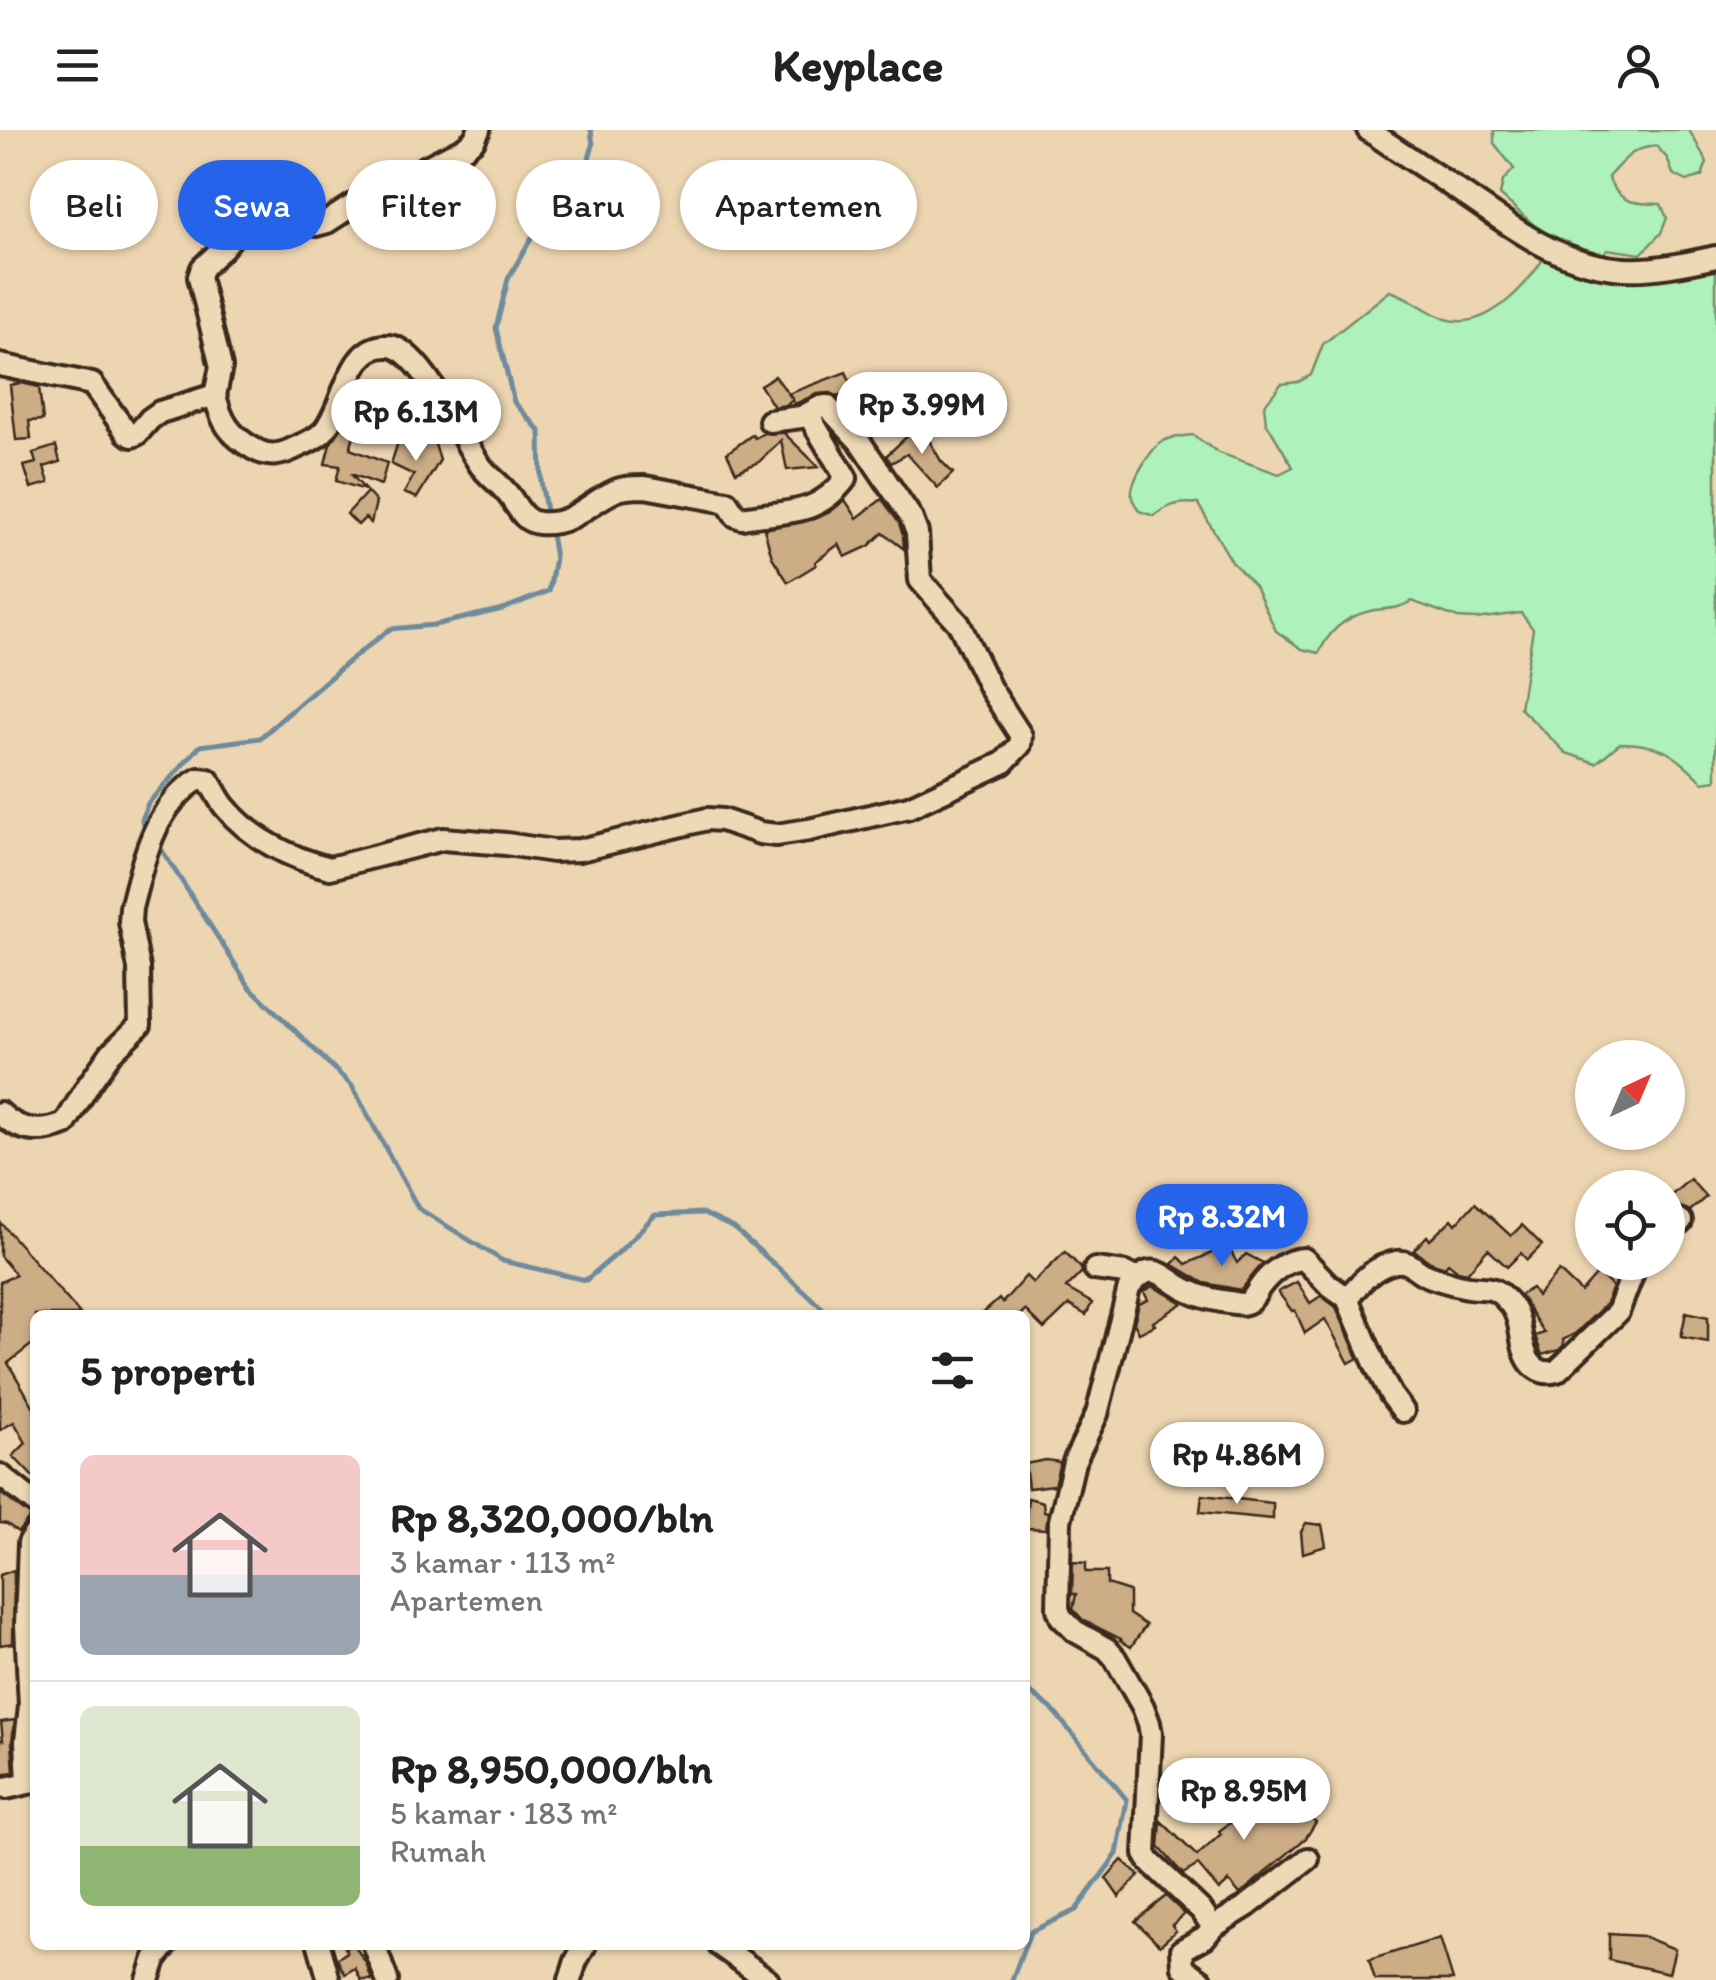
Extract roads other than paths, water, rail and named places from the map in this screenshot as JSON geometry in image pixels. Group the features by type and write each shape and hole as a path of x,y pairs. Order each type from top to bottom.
{"street":[{"path":"479,130 464,148 324,223 316,225 262,214 246,218 202,268 199,277 221,367 215,395 220,418 234,434 254,450 270,455 310,441 325,430 362,356 384,346 396,348 412,359 438,394 479,464 507,492 526,519 544,523 575,517 616,490 645,487 727,502 736,516 742,518 798,512 820,502 846,478 808,414"},
{"path":"1368,130 1504,222 1566,256 1625,269 1716,257"},
{"path":"0,365 92,384 130,435 137,434 160,412 215,395"},
{"path":"0,1113 27,1129 66,1124 88,1084 140,1025 139,968 131,908 160,817 189,784 204,778 224,806 250,831 312,864 330,868 443,839 553,851 580,850 707,819 767,834 809,830 909,807 1003,764 1020,745 1020,736 990,688 959,624 920,580 917,532 882,472 830,408 825,406 801,418 770,421"},
{"path":"1213,1927 1146,1856 1152,1734 1143,1707 1107,1649 1075,1631 1058,1610 1060,1521 1074,1462 1097,1414 1129,1288 1138,1279 1161,1272 1202,1297 1240,1304 1251,1300 1278,1268 1299,1258 1307,1260 1347,1298 1376,1366 1403,1411"},
{"path":"1347,1298 1371,1272 1401,1262 1468,1287 1493,1289 1516,1312 1528,1360 1539,1370 1551,1373 1618,1312 1630,1280"},
{"path":"1096,1270 1126,1273 1138,1279"},
{"path":"0,1475 30,1499"},
{"path":"30,1543 26,1624 30,1706 26,1740 30,1774"},
{"path":"0,1788 30,1783"},
{"path":"1201,1980 1182,1957 1213,1927 1308,1860"},
{"path":"148,1980 162,1950"},
{"path":"320,1950 329,1980"},
{"path":"376,1950 387,1980"},
{"path":"570,1980 582,1950"},
{"path":"726,1950 768,1980"}],"waterway":[{"path":"547,517 541,481 540,431 514,402 496,328 508,279 540,223 579,193 593,145 591,130"},
{"path":"150,832 142,820 148,803 200,746 260,738 390,629 434,625 503,609 549,591 555,558 550,528"},
{"path":"156,841 249,986 352,1086 418,1208 503,1261 586,1280 655,1215 702,1213 734,1228 824,1310"},
{"path":"1030,1693 1051,1708 1127,1800 1117,1854 1076,1910 1030,1932"},
{"path":"1012,1980 1023,1950"}]}
